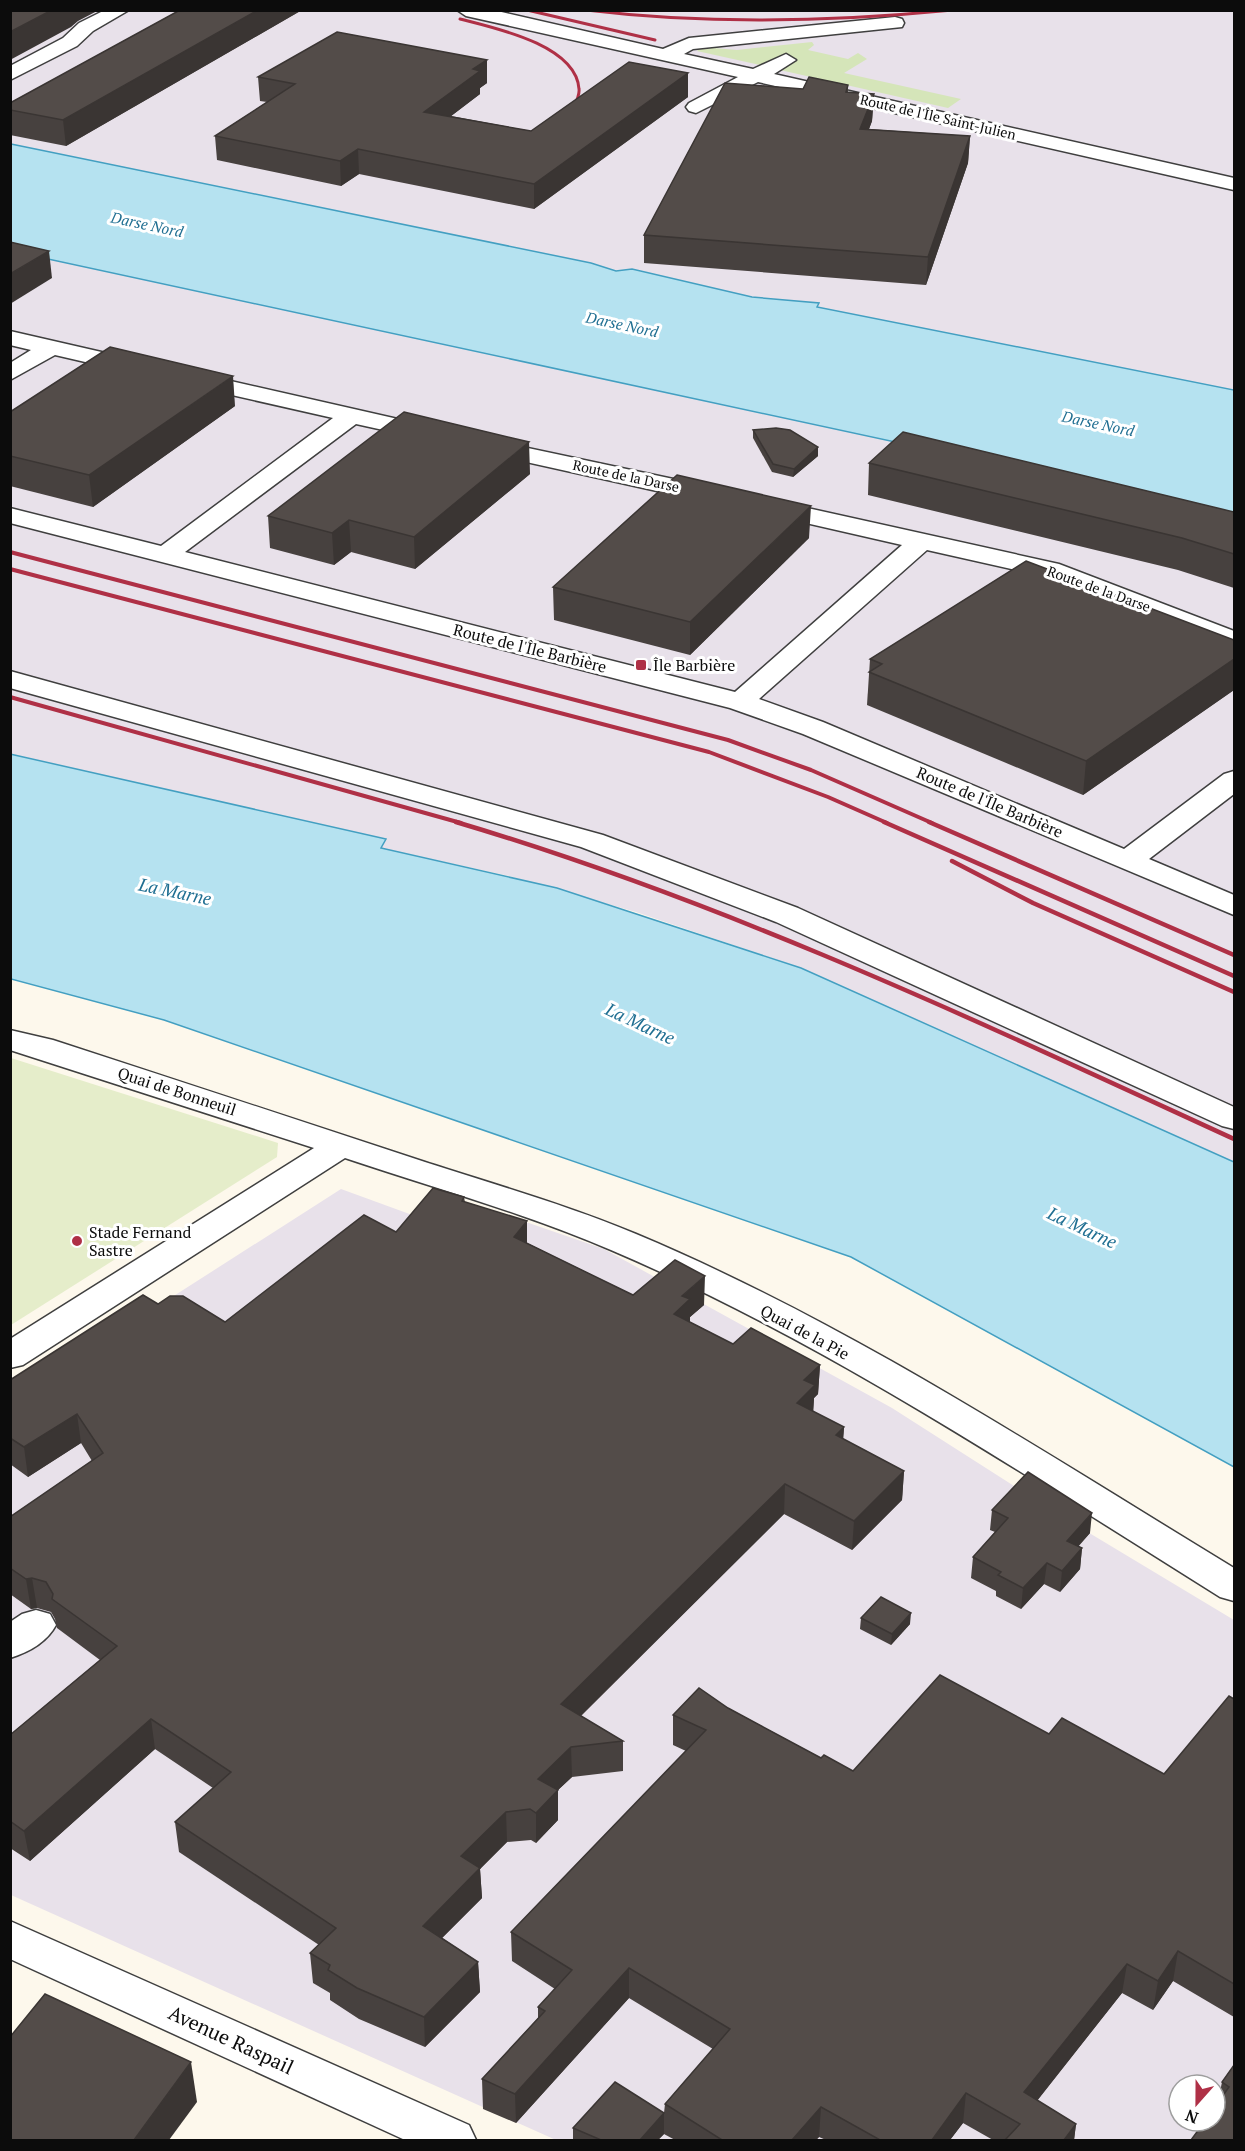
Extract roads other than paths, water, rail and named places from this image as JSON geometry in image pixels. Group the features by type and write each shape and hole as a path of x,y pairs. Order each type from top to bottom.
{"street":[{"path":"10,74 70,42 86,27 120,10"},
{"name":"Route de l'Île Saint-Julien","path":"466,10 1234,184"},
{"path":"666,55 689,44 895,23"},
{"path":"696,107 786,60"},
{"name":"Route de la Darse","path":"10,338 351,416 1050,570 1234,639"},
{"path":"10,373 51,347"},
{"path":"165,555 351,416"},
{"name":"Route de l'Île Barbière","path":"10,515 165,555 454,618 740,702 813,728 1234,906"},
{"path":"740,702 922,542"},
{"path":"10,679 592,841 787,915 1234,1119"},
{"path":"1127,861 1234,780"},
{"name":"Quai de Bonneuil","path":"10,1040 41,1047 342,1145"},
{"path":"10,1356 342,1145"},
{"name":"Quai de la Pie","path":"342,1145 586,1227 647,1252 801,1328 911,1389 1234,1587"},
{"name":"Avenue Raspail","path":"10,1939 452,2140"}],"water":[{"name":"Darse Nord","path":"11,144 591,263 616,271 632,269 752,297 819,303 817,307 1234,390 1234,525 1145,496 11,251"},
{"name":"La Marne","path":"10,754 386,839 381,848 557,888 801,968 1234,1162 1234,1467 851,1257 164,1020 11,979"}],"railway":[{"path":"527,10 655,40"},
{"path":"586,10 724,20 861,17 953,10"},
{"path":"460,19 532,41 564,61 574,74 579,89 572,111"},
{"path":"10,552 728,740 811,770 932,823"},
{"path":"10,569 709,752 828,797 887,823"},
{"path":"10,697 461,823"},
{"path":"456,822 656,889 754,927 947,1008 1234,1139"},
{"path":"884,822 1234,976"},
{"path":"929,822 1234,955"},
{"path":"952,861 1033,903 1234,992"}],"place":[{"name":"Île Barbière","path":"641,665"},
{"name":"Stade Fernand Sastre","path":"77,1241"}]}
